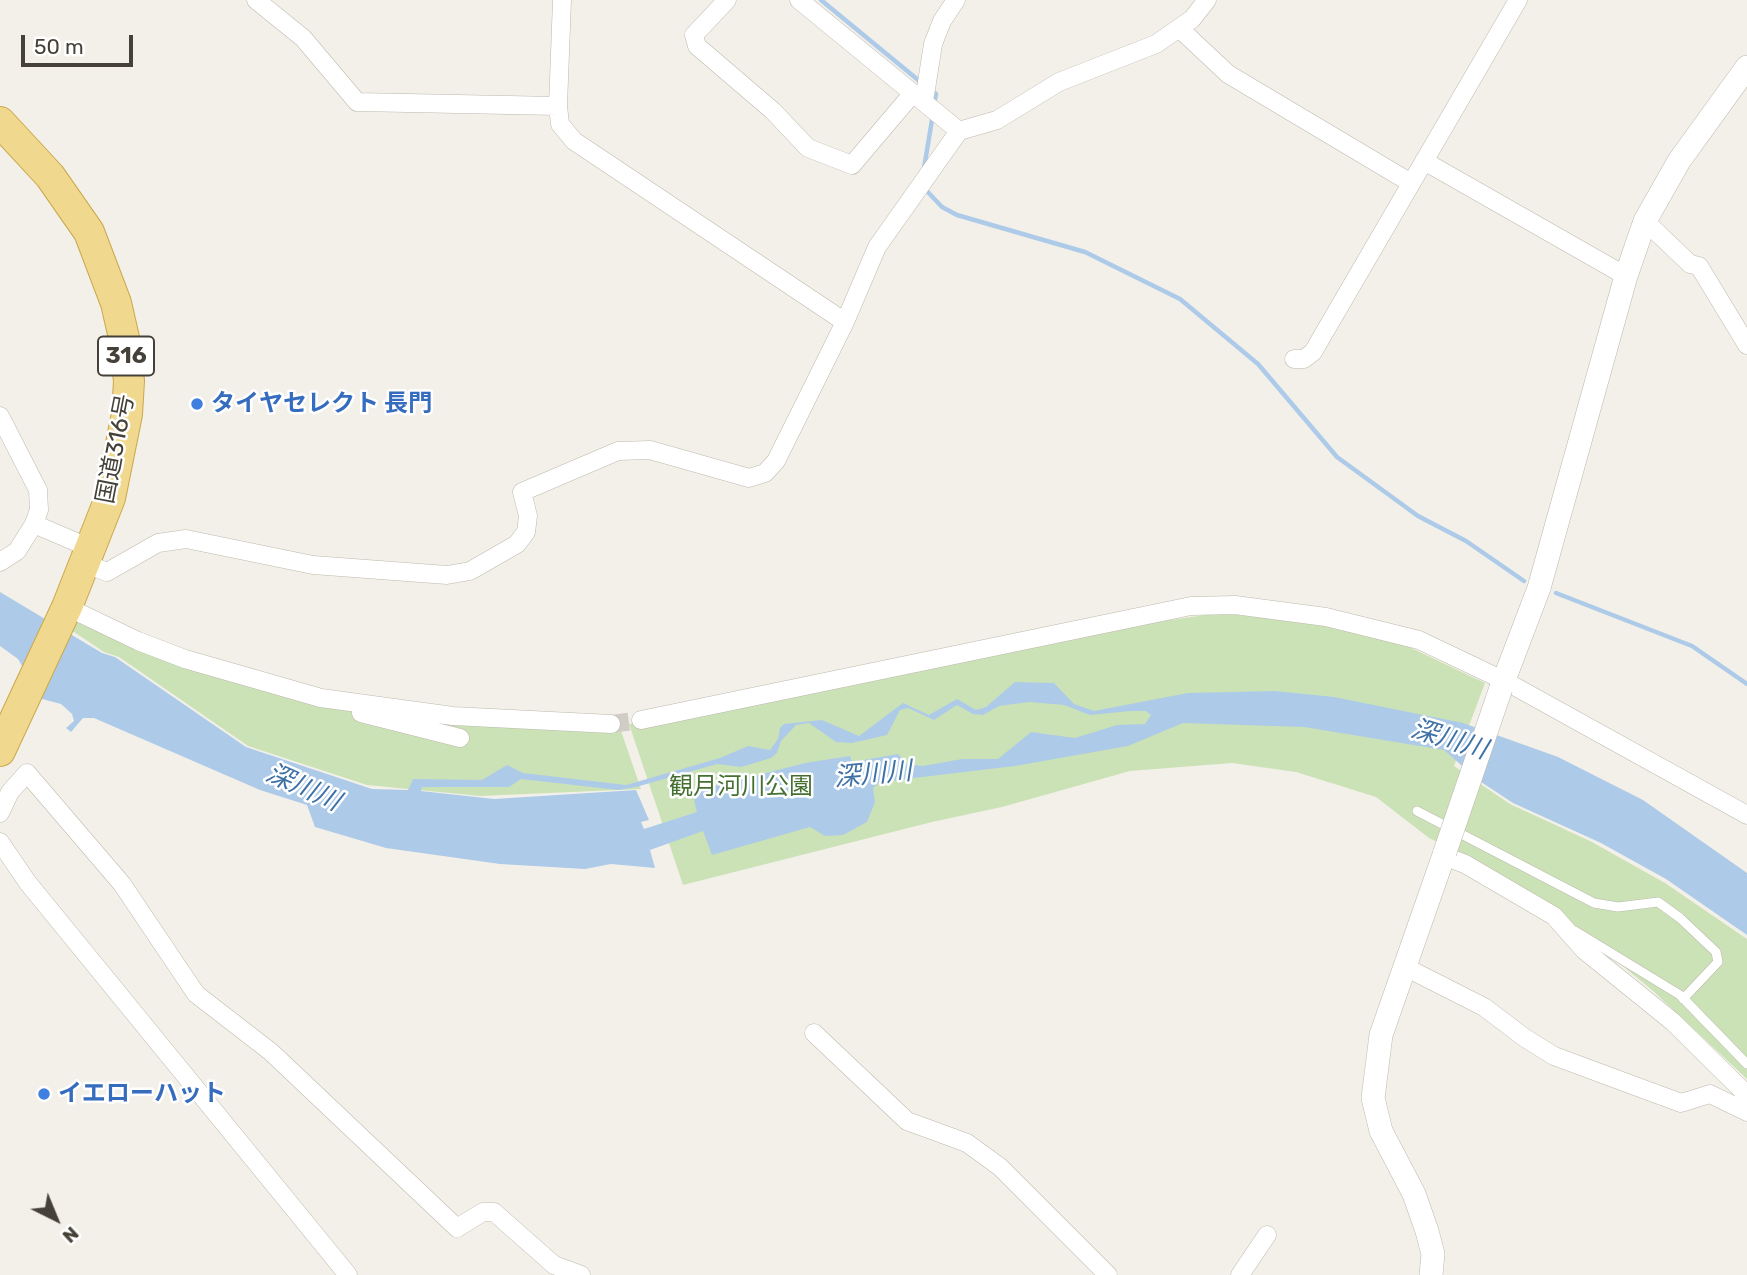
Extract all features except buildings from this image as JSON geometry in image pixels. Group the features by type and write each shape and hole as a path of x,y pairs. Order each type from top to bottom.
{"highway":[{"name":"国道316号","path":"0,122 50,176 89,232 106,271 124,338 128,381 125,427 110,498 64,612 0,751"}],"street":[{"path":"256,0 303,38 357,102 558,106"},
{"path":"562,0 558,106 561,124 574,141 845,322"},
{"path":"727,0 694,35 697,47 773,111 808,148 852,165 916,95 925,94 937,32 956,0"},
{"path":"799,0 959,131"},
{"path":"34,523 87,556 107,572 158,543 186,539 313,565 447,575 470,571 517,544 526,532 528,516 522,492 618,451 649,450 749,478 765,473 776,461 845,322 877,247 959,131 997,120 1059,82 1156,44 1180,29 1208,0"},
{"path":"1294,359 1304,359 1313,352 1518,0"},
{"path":"1180,29 1228,74 1411,183"},
{"path":"1432,1275 1433,1254 1427,1231 1414,1194 1381,1131 1373,1098 1381,1035 1539,588 1626,276 1645,221 1679,162 1747,67"},
{"path":"1424,161 1626,276"},
{"path":"1645,221 1690,264 1699,266 1747,345"},
{"path":"0,416 38,490 39,510 17,551 0,562"},
{"path":"641,720 1191,606 1235,605 1326,617 1419,640 1747,815"},
{"path":"64,612 185,659 262,683 337,700 453,716 611,724"},
{"path":"337,700 350,710 460,738"},
{"path":"0,813 10,792 27,773 122,884 196,994 271,1052 457,1228 483,1212 494,1212 554,1265 581,1275"},
{"path":"0,842 28,883 348,1275"},
{"path":"1444,854 1514,891 1559,921 1584,950 1673,1022 1747,1095"},
{"path":"1405,967 1484,1007 1554,1056 1681,1103 1710,1094 1747,1112"},
{"path":"814,1033 907,1121 967,1143 1000,1167 1108,1275"},
{"path":"1240,1275 1267,1235"}],"lane":[{"path":"1417,811 1594,903 1618,907 1658,902 1680,918 1716,952 1718,962 1683,999"},
{"path":"1559,921 1683,999 1747,1063"}],"green space":[{"name":"観月河川公園","path":"1219,613 1327,624 1407,646 1485,683 1454,766 1510,804 1590,841 1665,883 1747,939 1747,1079 1652,990 1552,908 1429,838 1376,797 1296,772 1232,763 1130,771 1002,807 683,885 629,724 749,703 1060,636"},
{"path":"76,620 318,701 619,725 641,789 480,796 367,785 248,746 119,657 104,652 71,630"}],"water":[{"name":"深川川","path":"0,592 102,653 115,657 246,747 372,789 408,790 413,779 482,780 507,765 523,773 626,785 720,758 748,746 770,750 784,724 822,720 859,736 903,703 929,715 957,699 976,710 986,707 1015,682 1054,683 1074,704 1094,711 1188,693 1275,691 1334,697 1463,723 1558,757 1643,800 1747,873 1747,935 1666,879 1601,843 1513,803 1478,780 1444,750 1304,727 1183,723 1128,746 1015,766 880,782 873,788 875,802 867,822 843,835 825,836 810,827 712,855 703,831 650,850 655,868 611,864 585,869 500,864 386,848 315,827 307,805 260,790 94,718 83,718 71,732 66,728 74,721 72,714 61,704 42,699 18,659 0,646","holes":["1029,702 1064,705 1090,715 1130,711 1146,711 1151,715 1145,724 1117,725 1075,738 1031,732 998,759 962,759 923,766 907,764 898,754 852,762 850,756 805,763 692,792 697,812 644,829 641,822 649,820 636,790 494,799 421,791 422,787 509,787 521,779 618,790 717,764 741,767 771,758 777,753 781,741 796,725 809,723 836,742 852,743 887,735 900,710 908,708 934,720 957,705 973,714 983,715 999,706"]}],"waterway":[{"path":"821,0 923,84"},
{"path":"930,89 936,94 934,105"},
{"path":"924,168 933,114"},
{"path":"925,189 942,207 957,215 1085,252 1180,299 1258,364 1337,457 1418,516 1466,541 1524,581"},
{"path":"1556,593 1692,646 1747,684"}],"tunnel":[{"path":"611,724 641,720"}],"place":[{"name":"タイヤセレクト 長門","path":"197,404"},
{"name":"イエローハット","path":"44,1094"}]}
